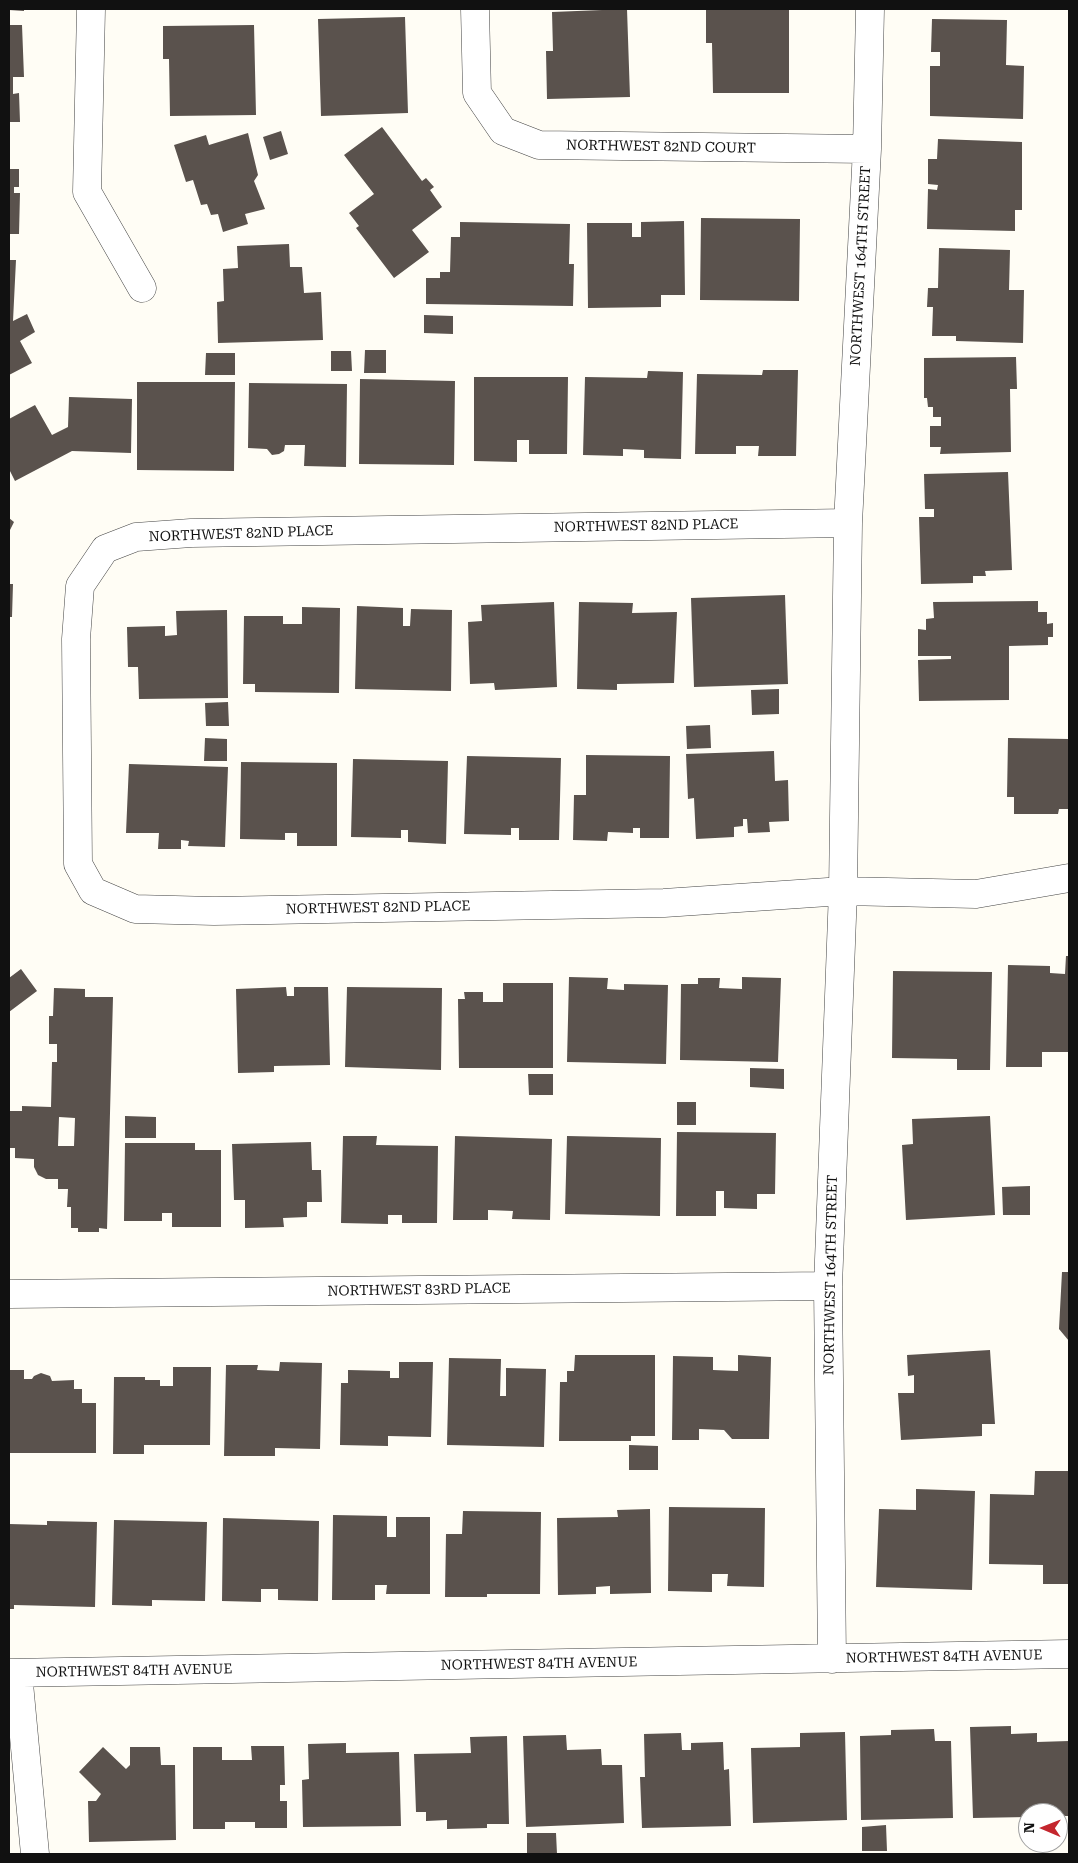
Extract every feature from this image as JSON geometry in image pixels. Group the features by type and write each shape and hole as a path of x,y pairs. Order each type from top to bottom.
{"street":[{"path":"91,9 87,192 142,288"},
{"name":"NORTHWEST 82ND COURT","path":"475,9 477,94 504,131 539,145 867,149"},
{"name":"NORTHWEST 164TH STREET","path":"848,524 867,149 870,9"},
{"path":"843,891 848,524"},
{"name":"NORTHWEST 82ND PLACE","path":"848,524 201,533 136,537 105,550 80,586 76,639 78,864 94,890 135,909 214,911 664,903 843,891 976,894 1069,878"},
{"name":"NORTHWEST 164TH STREET","path":"832,1660 828,1286 843,891"},
{"name":"NORTHWEST 83RD PLACE","path":"9,1294 828,1286"},
{"name":"NORTHWEST 84TH AVENUE","path":"14,1673 832,1660 1069,1654"},
{"path":"14,1673 35,1854"}],"building":[{"path":"24,9 24,11 9,10"},
{"path":"627,9 630,97 547,99 546,51 553,51 552,12"},
{"path":"706,9 789,9 789,93 713,93 712,43 706,43"},
{"path":"405,17 408,113 321,116 318,19"},
{"path":"932,19 1007,20 1006,65 1024,66 1023,119 930,116 930,66 940,66 940,52 931,52"},
{"path":"9,25 22,25 24,77 13,77 13,94 19,93 20,122 9,122"},
{"path":"254,25 256,115 170,116 169,59 163,59 163,26"},
{"path":"382,127 422,181 426,178 434,187 430,190 442,207 412,230 429,252 394,278 356,228 359,226 349,213 374,194 344,155"},
{"path":"281,131 288,154 270,160 263,137"},
{"path":"248,133 258,175 254,181 265,209 245,214 248,224 223,232 218,214 211,215 207,204 201,205 193,180 186,182 174,145 206,135 209,145"},
{"path":"938,139 1022,142 1022,210 1015,210 1015,231 927,229 928,189 937,190 938,185 928,184 928,159 937,159"},
{"path":"9,169 19,169 19,187 14,187 14,193 20,193 19,234 9,234"},
{"path":"701,218 800,219 799,301 700,300"},
{"path":"684,221 685,295 661,295 661,307 588,308 587,223 632,223 632,237 641,237 641,222"},
{"path":"460,222 570,224 569,264 574,264 573,306 426,304 426,278 440,278 440,272 450,272 451,237 460,237"},
{"path":"289,244 290,267 302,267 304,293 321,292 323,340 218,343 217,302 224,301 223,269 238,268 237,246"},
{"path":"939,248 1010,250 1009,290 1024,290 1023,343 956,341 956,336 932,336 933,307 927,307 928,288 938,288"},
{"path":"9,260 16,260 13,321 27,314 35,332 20,341 32,363 9,375"},
{"path":"424,315 453,316 453,334 424,333"},
{"path":"365,350 386,350 386,373 364,373"},
{"path":"331,351 351,351 352,371 331,371"},
{"path":"206,353 235,353 235,375 205,375"},
{"path":"1016,357 1017,389 1010,389 1011,452 940,454 941,447 930,447 930,426 941,426 941,417 933,417 933,407 928,407 927,398 924,398 924,358"},
{"path":"763,370 798,370 796,456 758,456 759,446 736,446 736,454 695,454 697,374 762,375"},
{"path":"648,371 683,372 681,459 644,458 644,450 623,449 623,456 583,455 585,377 647,378"},
{"path":"474,377 568,377 567,454 529,454 529,440 517,440 517,462 474,461"},
{"path":"360,379 455,381 454,465 359,464"},
{"path":"137,382 235,382 234,471 137,470"},
{"path":"249,383 347,384 346,467 304,466 305,445 285,445 284,451 272,455 267,449 248,448"},
{"path":"69,397 132,399 131,453 72,451 15,481 9,469 9,419 35,405 52,435 68,427"},
{"path":"1008,472 1012,570 985,571 986,576 973,576 973,583 921,584 919,517 934,517 934,509 925,509 924,474"},
{"path":"9,518 14,522 9,532"},
{"path":"9,584 13,584 12,617 9,617"},
{"path":"785,595 788,684 694,687 691,598"},
{"path":"1038,601 1038,612 1047,612 1047,624 1053,623 1053,637 1048,637 1048,645 1009,646 1009,700 919,701 918,660 951,659 951,656 918,656 918,629 926,630 926,619 934,618 933,602"},
{"path":"554,602 557,687 495,690 494,683 470,684 468,622 482,621 481,605"},
{"path":"579,602 633,603 632,613 677,612 674,683 617,684 617,690 577,689"},
{"path":"357,606 403,608 403,626 410,626 411,609 452,610 451,691 355,689"},
{"path":"302,607 340,608 339,693 255,692 255,684 243,684 244,616 283,616 283,624 302,624"},
{"path":"227,610 228,698 139,699 138,667 128,667 127,627 165,626 165,636 177,635 176,611"},
{"path":"779,689 779,714 752,715 751,690"},
{"path":"228,702 229,726 206,726 205,703"},
{"path":"710,725 711,748 687,749 686,726"},
{"path":"205,738 227,739 227,761 204,761"},
{"path":"1008,738 1069,739 1069,809 1059,809 1058,814 1014,814 1014,797 1007,797"},
{"path":"774,751 775,781 788,780 789,821 769,822 770,832 748,833 747,819 743,819 743,826 734,827 734,837 696,839 694,798 688,799 686,754"},
{"path":"586,755 670,756 669,838 640,838 640,828 633,828 633,833 608,832 607,841 573,840 574,795 586,795"},
{"path":"467,756 561,758 559,840 519,840 519,828 511,828 511,835 464,834"},
{"path":"353,759 448,761 446,844 408,842 408,830 401,830 401,838 351,837"},
{"path":"241,762 337,763 337,846 297,846 297,833 285,833 285,840 240,839"},
{"path":"129,764 228,767 225,847 188,846 189,841 181,840 181,849 158,849 159,833 126,833"},
{"path":"1066,956 1069,956 1069,1052 1042,1052 1042,1067 1006,1067 1008,965 1050,966 1050,973 1065,974"},
{"path":"21,969 37,991 9,1012 9,978"},
{"path":"893,971 992,972 990,1070 957,1070 957,1059 892,1058"},
{"path":"569,977 608,978 607,989 624,990 624,984 668,985 666,1064 567,1062"},
{"path":"742,977 781,978 778,1062 680,1060 681,984 698,984 698,978 720,978 719,988 742,989"},
{"path":"503,983 553,983 553,1068 459,1068 458,999 465,999 464,992 483,992 483,1002 503,1002"},
{"path":"286,987 287,996 294,996 294,987 328,987 330,1065 274,1066 274,1072 238,1073 236,989"},
{"path":"347,987 442,988 441,1070 345,1067"},
{"path":"54,988 85,989 85,997 113,997 107,1229 99,1228 99,1232 78,1232 78,1228 71,1228 71,1207 67,1207 68,1189 58,1189 58,1179 46,1179 38,1175 34,1167 34,1159 15,1158 15,1148 9,1148 9,1111 22,1111 22,1106 51,1107 52,1062 57,1062 57,1044 49,1044 49,1016 53,1016","holes":["59,1117 75,1118 74,1146 58,1146"]},
{"path":"750,1068 784,1069 784,1089 750,1087"},
{"path":"528,1074 553,1074 553,1095 529,1095"},
{"path":"677,1102 696,1102 696,1125 677,1125"},
{"path":"125,1116 156,1117 156,1138 125,1138"},
{"path":"990,1116 995,1215 906,1220 902,1145 913,1144 912,1119"},
{"path":"677,1132 776,1133 775,1194 757,1194 757,1209 724,1208 724,1191 716,1191 716,1216 676,1216"},
{"path":"343,1136 377,1136 376,1145 438,1146 437,1223 402,1223 402,1215 388,1215 388,1224 341,1223"},
{"path":"455,1136 552,1139 550,1220 512,1219 513,1211 488,1210 488,1220 453,1220"},
{"path":"567,1136 661,1138 660,1216 565,1214"},
{"path":"311,1142 312,1170 321,1170 322,1202 307,1202 307,1217 283,1218 284,1227 245,1228 245,1200 234,1200 232,1144"},
{"path":"125,1143 195,1143 195,1150 221,1150 221,1227 172,1227 172,1213 162,1213 162,1221 124,1221"},
{"path":"1030,1186 1030,1215 1003,1215 1002,1187"},
{"path":"1062,1272 1069,1272 1069,1341 1059,1329"},
{"path":"990,1350 995,1424 982,1424 982,1436 901,1440 898,1393 914,1393 914,1375 908,1376 907,1355"},
{"path":"575,1355 655,1355 655,1436 631,1436 631,1441 559,1441 560,1382 567,1382 567,1371 574,1371"},
{"path":"738,1355 771,1357 769,1439 732,1439 724,1430 699,1429 699,1440 672,1440 673,1356 713,1357 713,1370 738,1371"},
{"path":"449,1358 501,1359 500,1396 506,1396 506,1368 546,1369 544,1447 447,1445"},
{"path":"280,1362 322,1363 320,1449 275,1448 275,1456 224,1456 226,1365 258,1365 257,1370 279,1371"},
{"path":"399,1362 433,1362 431,1437 388,1436 388,1446 340,1445 341,1383 348,1383 348,1370 390,1371 390,1378 399,1378"},
{"path":"173,1367 211,1367 210,1445 144,1445 144,1454 113,1454 114,1377 145,1377 145,1380 160,1380 160,1386 173,1386"},
{"path":"9,1370 24,1370 24,1379 32,1379 41,1373 50,1376 52,1381 74,1380 74,1389 82,1389 82,1403 96,1403 96,1453 9,1453"},
{"path":"629,1445 658,1446 658,1470 629,1470"},
{"path":"1035,1471 1069,1471 1069,1584 1043,1584 1043,1565 989,1564 990,1494 1034,1495"},
{"path":"916,1489 975,1491 972,1590 876,1587 879,1509 916,1510"},
{"path":"669,1507 765,1508 764,1587 727,1586 728,1574 712,1574 712,1592 668,1591"},
{"path":"650,1509 651,1593 610,1594 610,1586 596,1587 596,1594 558,1595 557,1518 618,1517 617,1510"},
{"path":"463,1511 541,1512 540,1594 487,1594 487,1597 445,1597 446,1534 462,1534"},
{"path":"333,1515 387,1516 387,1537 396,1537 396,1517 430,1517 430,1594 386,1594 387,1585 375,1585 375,1600 332,1600"},
{"path":"223,1518 319,1521 318,1601 278,1600 278,1589 261,1589 261,1602 222,1601"},
{"path":"114,1520 207,1522 205,1601 152,1600 152,1606 112,1605"},
{"path":"47,1521 97,1522 95,1607 14,1605 14,1609 9,1609 9,1524 47,1525"},
{"path":"1011,1726 1011,1734 1037,1733 1037,1742 1069,1741 1069,1816 1068,1803 1018,1803 1018,1817 973,1818 970,1727"},
{"path":"934,1729 935,1741 951,1741 953,1818 861,1820 860,1736 891,1735 891,1730"},
{"path":"845,1732 847,1820 753,1823 751,1748 800,1747 800,1733"},
{"path":"681,1733 682,1750 691,1750 691,1743 723,1742 724,1770 729,1769 731,1826 642,1828 640,1777 645,1777 644,1734"},
{"path":"566,1735 567,1750 601,1749 602,1765 622,1765 624,1823 526,1827 523,1736"},
{"path":"507,1736 509,1824 487,1824 487,1828 447,1829 447,1820 426,1821 426,1812 416,1812 414,1754 471,1753 470,1737"},
{"path":"346,1743 346,1753 399,1752 401,1826 303,1827 302,1780 309,1779 308,1744"},
{"path":"251,1746 284,1746 285,1785 280,1785 280,1801 287,1801 287,1828 255,1828 255,1822 225,1822 225,1829 193,1829 193,1747 222,1747 222,1760 252,1760"},
{"path":"103,1747 126,1769 130,1765 130,1747 160,1747 161,1765 175,1765 176,1840 89,1842 88,1801 96,1801 101,1794 79,1772"},
{"path":"886,1825 887,1851 862,1851 862,1827"},
{"path":"527,1833 556,1833 557,1854 527,1854"}]}
